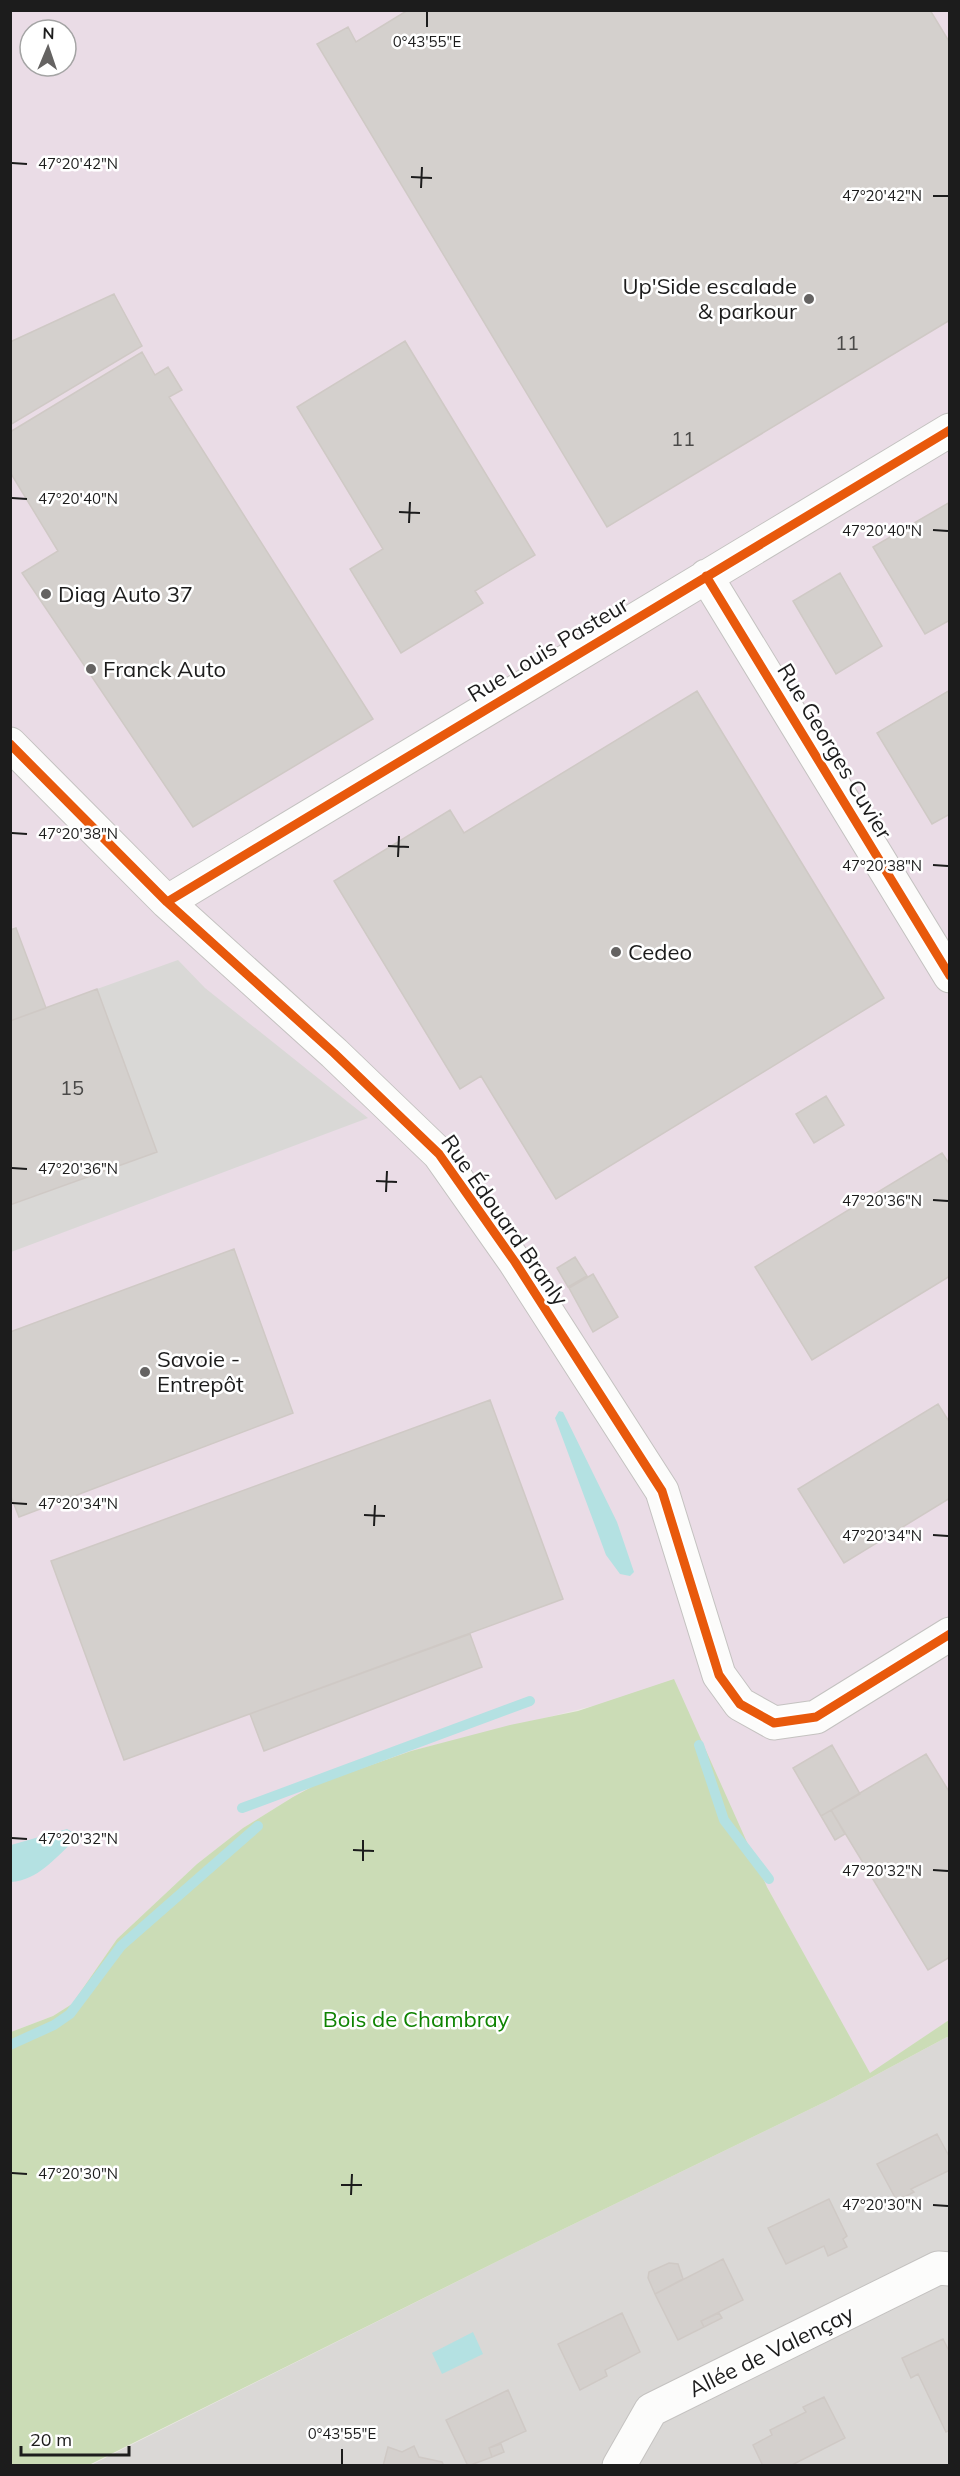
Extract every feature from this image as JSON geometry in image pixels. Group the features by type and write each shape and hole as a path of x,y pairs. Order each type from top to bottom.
{"street":[{"name":"Rue Louis Pasteur","path":"167,902 950,430"},
{"name":"Rue Georges Cuvier","path":"706,576 950,976"},
{"name":"Rue Édouard Branly","path":"10,744 167,902 334,1053 439,1154 515,1262 662,1491 719,1675 740,1704 774,1723 816,1717 950,1634"},
{"name":"Allée de Valençay","path":"620,2466 651,2410 938,2268 950,2269"}],"shaded area":[{"path":"11,11 949,11 949,2020 870,2074 767,1887 617,1700 411,1751 317,1784 293,1797 243,1828 197,1864 117,1939 72,2004 53,2016 11,2032"},
{"path":"178,960 205,988 368,1118 11,1252 11,1205 157,1152 97,989"},
{"path":"947,2037 949,2038 949,2465 89,2466 506,2257 833,2098"}],"green space":[{"name":"Bois de Chambray","path":"674,1679 767,1887 870,2073 949,2020 949,2038 947,2037 833,2098 506,2257 89,2465 11,2465 11,2032 53,2016 72,2004 117,1939 197,1864 243,1828 317,1784 411,1751 510,1725 578,1711"}],"water":[{"path":"559,1411 563,1412 617,1522 634,1572 630,1576 620,1574 606,1555 555,1418"},
{"path":"67,1829 74,1833 74,1841 60,1855 38,1873 11,1882 11,1845"},
{"path":"473,2332 483,2354 442,2374 432,2353"}],"building":[{"path":"408,10 930,10 950,43 950,320 607,527 317,44 348,27 356,42"},
{"path":"114,294 142,346 10,425 10,342"},
{"path":"405,341 535,555 475,591 483,603 401,653 350,569 383,549 297,407"},
{"path":"142,352 155,375 168,367 182,390 169,397 373,719 193,827 22,573 58,551 10,472 10,432"},
{"path":"950,502 950,620 925,634 873,547"},
{"path":"840,573 882,646 836,674 793,601"},
{"path":"950,690 950,814 932,824 877,733"},
{"name":"Cedeo","path":"697,691 884,998 556,1199 481,1076 460,1089 334,881 450,810 464,833"},
{"path":"16,928 46,1008 10,1021 10,930"},
{"path":"97,989 157,1152 10,1205 10,1021"},
{"path":"826,1096 844,1125 814,1143 796,1114"},
{"path":"942,1153 950,1165 950,1276 812,1360 755,1267"},
{"name":"Savoie - Entrepôt","path":"234,1249 293,1413 19,1517 10,1494 10,1332"},
{"path":"575,1257 587,1276 568,1287 557,1268"},
{"path":"593,1274 618,1317 593,1332 569,1288"},
{"path":"490,1400 563,1599 124,1760 51,1561"},
{"path":"938,1404 950,1423 950,1498 844,1563 798,1489"},
{"path":"470,1634 482,1667 264,1751 250,1714"},
{"path":"832,1745 860,1794 821,1816 793,1768"},
{"path":"926,1754 950,1793 950,1957 928,1970 831,1810"},
{"path":"831,1810 845,1834 835,1840 821,1816"},
{"path":"937,2134 950,2158 950,2170 911,2189 914,2192 897,2201 877,2164"},
{"path":"829,2199 847,2236 843,2239 847,2247 828,2256 824,2246 786,2264 768,2228"},
{"path":"723,2259 743,2300 701,2321 704,2327 678,2340 655,2294"},
{"path":"669,2263 678,2264 683,2279 655,2294 648,2278 649,2272"},
{"path":"622,2313 640,2352 605,2370 607,2376 580,2390 558,2344"},
{"path":"719,2313 722,2318 704,2327 701,2321"},
{"path":"943,2339 950,2353 950,2430 946,2432 918,2374 911,2378 902,2358"},
{"path":"508,2390 526,2431 489,2448 492,2457 468,2466 446,2420"},
{"path":"824,2397 845,2438 790,2466 763,2466 753,2445 772,2435 770,2430 806,2412 803,2407"},
{"path":"501,2444 504,2452 492,2457 489,2448"},
{"path":"414,2446 419,2457 442,2462 444,2466 383,2466 388,2447 402,2452"}],"waterway":[{"path":"242,1808 530,1701"},
{"path":"699,1745 724,1820 769,1879"},
{"path":"10,2045 54,2025 70,2014 121,1946 258,1826"}],"cycle path":[{"path":"167,902 950,430"},
{"path":"706,576 950,976"},
{"path":"10,744 167,902 334,1053 439,1154 515,1262 662,1491 719,1675 740,1704 774,1723 816,1717 950,1634"}],"place":[{"name":"Up'Side escalade & parkour","path":"809,299"},
{"name":"Diag Auto 37","path":"46,594"},
{"name":"Franck Auto","path":"91,669"},
{"name":"Cedeo","path":"616,952"},
{"name":"Savoie - Entrepôt","path":"145,1372"}]}
